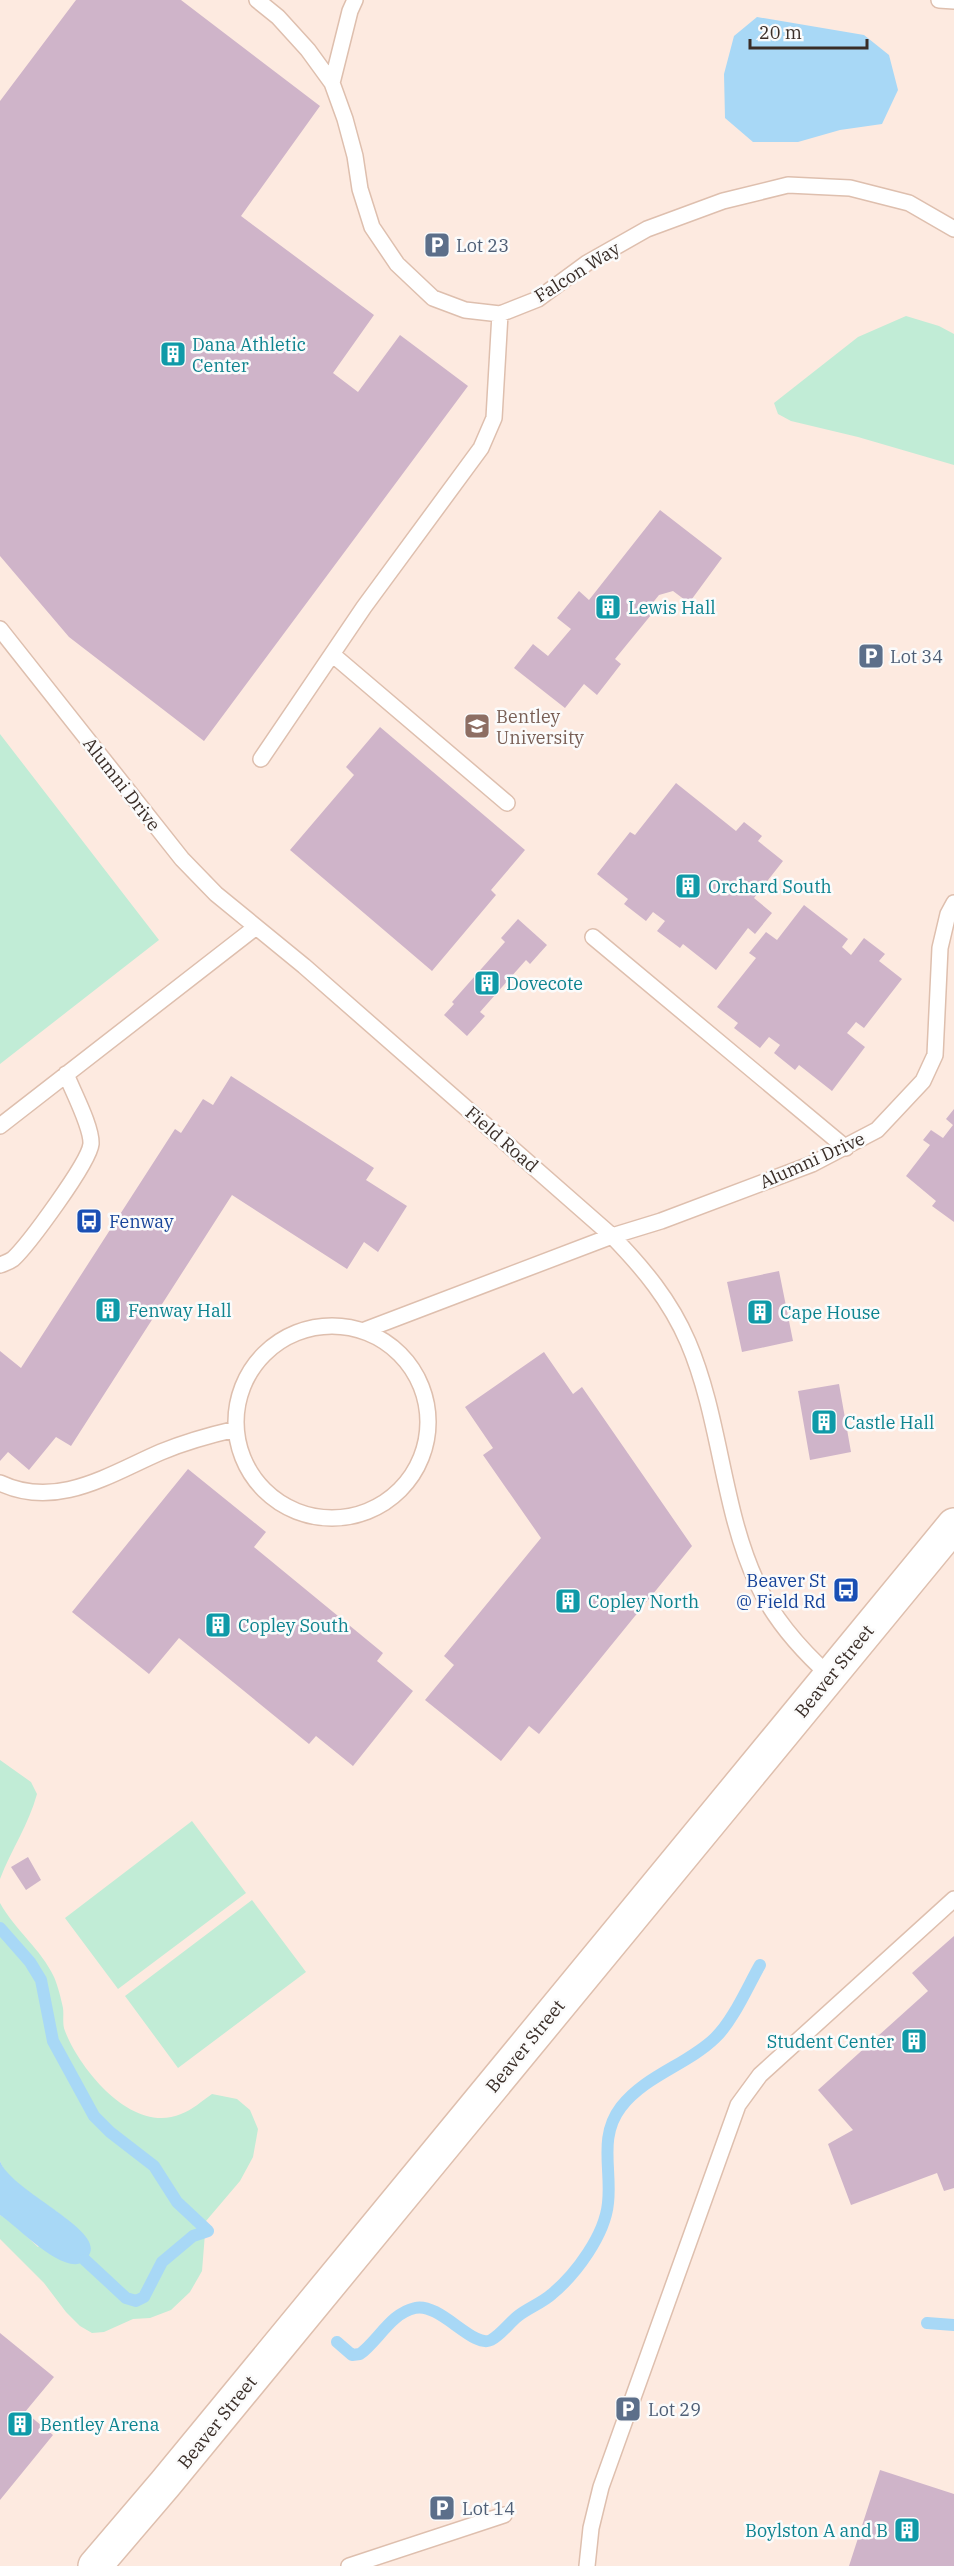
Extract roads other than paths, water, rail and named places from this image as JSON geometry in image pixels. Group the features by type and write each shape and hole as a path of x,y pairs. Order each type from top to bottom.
{"main road":[{"name":"Beaver Street","path":"95,2566 165,2484 954,1525"}],"lane":[{"name":"Falcon Way","path":"258,0 278,17 332,83 345,119 355,156 360,189 372,227 397,264 433,298 465,310 500,314 538,299 587,263 647,229 723,201 788,185 850,188 899,200 909,203 954,229"},
{"path":"332,83 350,10 356,0"},
{"path":"939,0 954,1"},
{"path":"261,759 332,654 482,448 494,418 500,314"},
{"name":"Alumni Drive","path":"0,629 182,859 216,894 256,927"},
{"path":"332,654 507,802"},
{"name":"Alumni Drive","path":"365,1330 612,1236 661,1221 812,1164 877,1130 905,1103 923,1081 935,1055 940,948 952,912"},
{"path":"0,1126 256,927"},
{"name":"Field Road","path":"256,927 313,974 612,1236 644,1269 669,1304 689,1343 704,1388 740,1536 757,1584 791,1637 830,1676"},
{"path":"593,937 846,1148"},
{"path":"0,1264 10,1261 23,1248 84,1164 91,1145 88,1131 66,1074"},
{"path":"338,1325 365,1330 392,1345 414,1368 427,1396 429,1425 424,1455 410,1480 388,1501 362,1514 333,1519 305,1515 278,1502 257,1483 242,1457 236,1429 238,1402 247,1376 264,1354 285,1337 311,1327 338,1325"},
{"path":"0,1483 31,1493 65,1492 102,1479 162,1452 236,1429"},
{"path":"587,2566 591,2528 601,2487 738,2105 760,2075 954,1899"},
{"path":"349,2566 504,2515"}],"water":[{"path":"757,17 864,35 889,55 898,90 882,124 840,130 798,142 753,142 725,118 724,74 734,36"},
{"path":"0,2161 7,2172 20,2184 82,2232 90,2243 90,2253 82,2262 72,2264 59,2260 0,2215"}],"waterway":[{"path":"0,1928 30,1962 41,1980 53,2041 94,2116 110,2132 154,2166 177,2202 208,2231"},
{"path":"337,2342 352,2355 360,2354 399,2315 415,2308 425,2308 435,2312 475,2338 484,2341 491,2340 518,2316 561,2286 588,2253 606,2215 609,2191 607,2154 614,2118 621,2107 642,2087 692,2056 722,2031 760,1965"},
{"path":"85,2260 126,2298 136,2301 144,2297 162,2262 193,2236 208,2231"},
{"path":"927,2323 954,2325"}],"place":[{"name":"Lot 23","path":"437,245"},
{"name":"Dana Athletic Center","path":"173,354"},
{"name":"Lewis Hall","path":"608,607"},
{"name":"Lot 34","path":"871,656"},
{"name":"Bentley University","path":"477,726"},
{"name":"Orchard South","path":"688,886"},
{"name":"Dovecote","path":"487,983"},
{"name":"Fenway","path":"89,1221"},
{"name":"Fenway Hall","path":"108,1310"},
{"name":"Cape House","path":"760,1312"},
{"name":"Castle Hall","path":"824,1422"},
{"name":"Beaver St @ Field Rd","path":"846,1590"},
{"name":"Copley North","path":"568,1601"},
{"name":"Copley South","path":"218,1625"},
{"name":"Student Center","path":"914,2041"},
{"name":"Lot 29","path":"628,2409"},
{"name":"Bentley Arena","path":"20,2424"},
{"name":"Lot 14","path":"442,2508"},
{"name":"Boylston A and B","path":"907,2530"}]}
